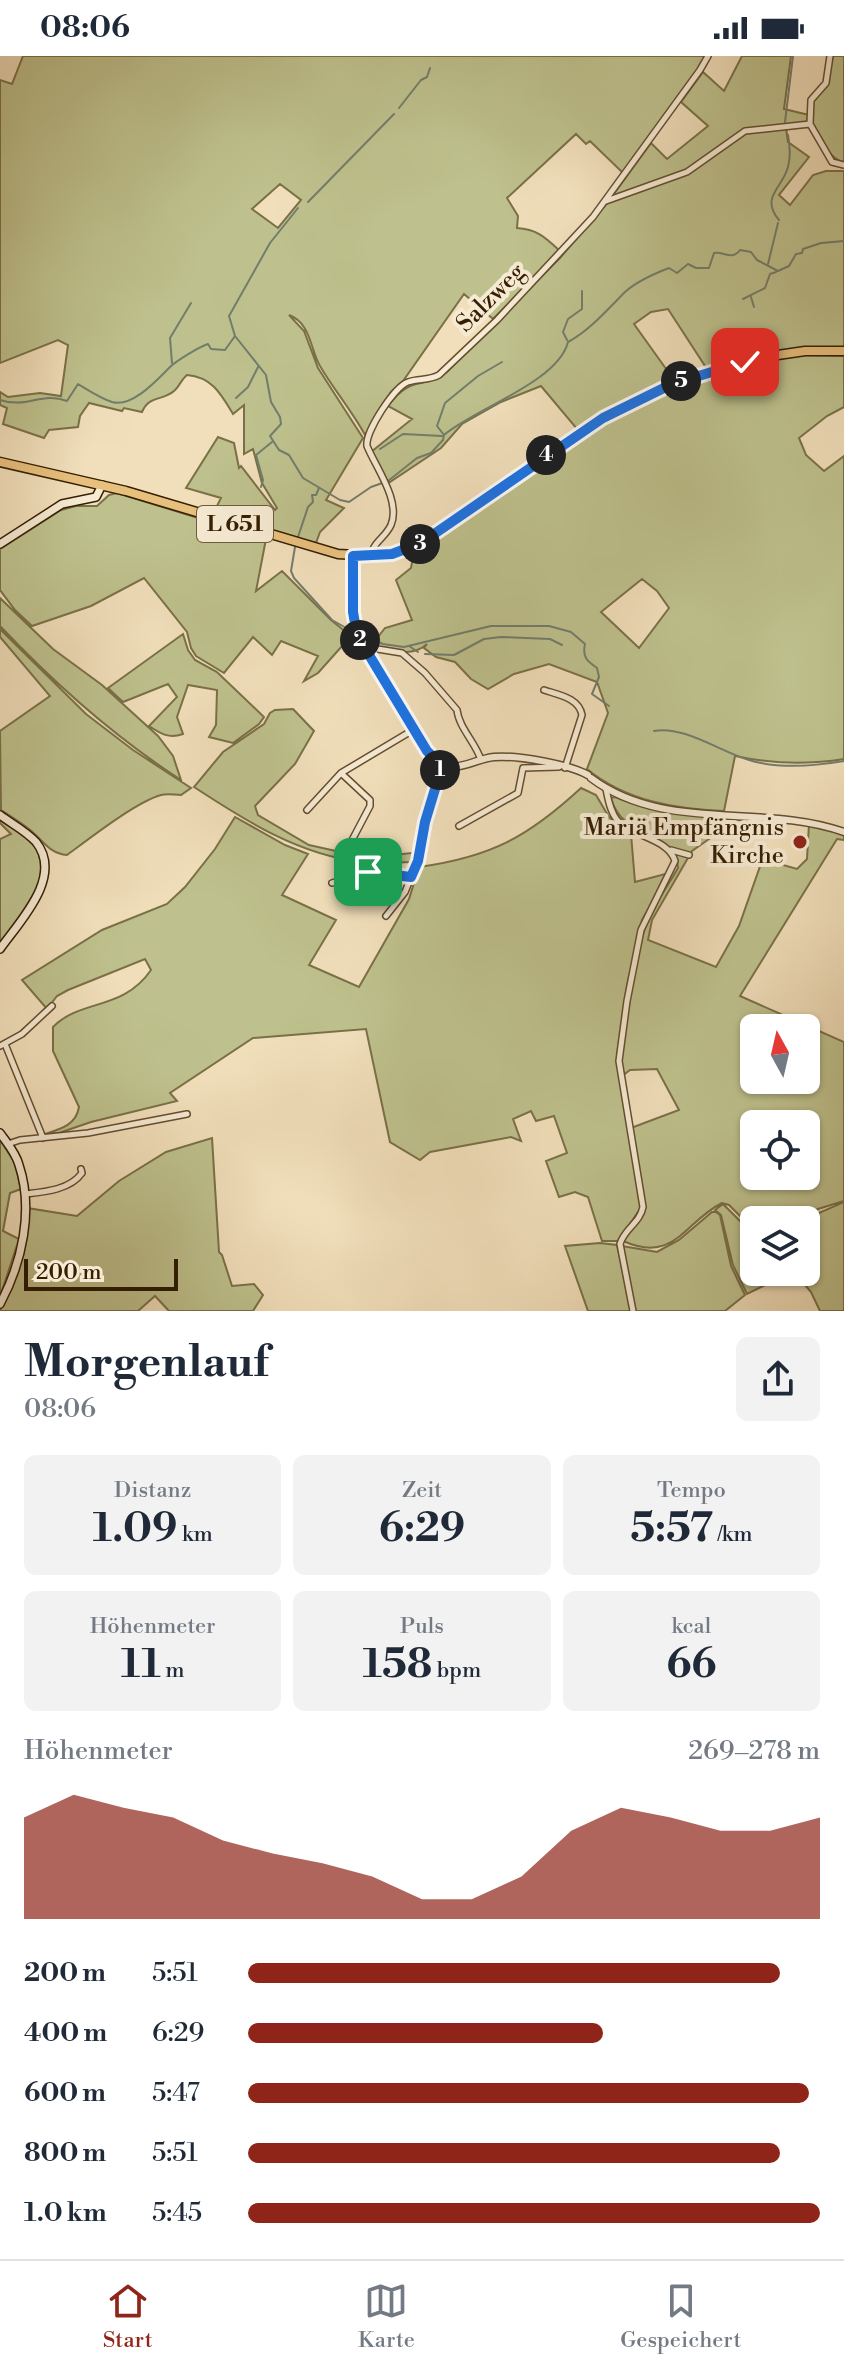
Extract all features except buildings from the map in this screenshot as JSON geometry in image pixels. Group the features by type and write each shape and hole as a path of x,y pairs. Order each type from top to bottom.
{"main road":[{"name":"L 651","path":"0,462 102,485 326,551 370,557 403,551 432,538 588,427 672,384 764,357 805,351 844,351"},
{"path":"0,544 62,504 96,497 102,485"},
{"path":"0,815 37,843 45,867 37,896 0,949"},
{"path":"0,1133 20,1167 24,1194 24,1230 14,1270 0,1304"}],"street":[{"name":"Salzweg","path":"370,557 374,544 385,534 393,519 392,502 372,460 367,437 399,388 408,381 439,375 552,262 605,201 708,56"},
{"path":"830,56 826,83 811,100 810,124 832,162 844,165"},
{"path":"605,201 687,172 745,131 810,124"},
{"path":"353,556 354,624 364,647 413,730 442,766 455,768 494,757 516,758 562,767 590,777 606,789 639,803 675,810 804,820 844,832"},
{"path":"364,647 402,653 425,673 457,710 481,760"},
{"path":"544,690 565,697 581,709 582,715 562,767"},
{"path":"307,810 341,773 413,730"},
{"path":"386,916 405,892 418,861 425,822 442,766"},
{"path":"459,826 518,793 523,768 562,767"},
{"path":"341,773 370,800 370,806 350,844"},
{"path":"606,789 612,810 620,823 670,850 689,855"},
{"path":"633,1311 620,1244 624,1234 640,1217 643,1207 619,1061 637,944 651,906 675,864 670,850"},
{"path":"332,883 368,872 411,877"},
{"path":"43,1138 2,1045 22,1034 52,1006"},
{"path":"8,1144 187,1114"},
{"path":"24,1194 74,1182 82,1173 81,1169"}],"green space":[{"path":"23,56 706,56 623,173 590,141 586,144 576,134 507,198 518,216 517,228 536,232 560,251 493,319 464,294 403,381 391,392 365,435 320,366 306,330 289,315 304,331 318,368 363,438 326,500 344,508 320,532 316,543 213,514 221,498 186,488 218,437 234,443 239,468 241,466 275,510 277,508 262,483 253,449 244,454 244,405 233,414 220,393 196,376 187,375 174,391 148,403 142,412 89,403 80,416 78,427 49,430 44,438 3,424 7,408 0,405 0,392 8,397 40,393 61,396 68,345 58,340 0,363 0,80 12,84","holes":["280,184 301,200 278,228 252,209"]},
{"path":"742,56 791,56 784,109 809,115 806,124 743,130 686,172 611,198 651,143 667,159 708,126 681,102 703,72 724,91"},
{"path":"833,56 844,56 844,162 824,147 810,121 812,97 826,87"},
{"path":"786,128 788,142 809,157 779,195 790,205 813,175 844,171 844,348 791,349 707,369 668,309 651,312 634,324 674,380 601,413 577,429 541,386 501,402 462,424 441,448 387,484 371,452 412,419 388,406 410,386 438,378 447,372 560,258 609,201 688,172 745,131"},
{"path":"801,355 844,356 844,407 799,438 806,455 824,471 844,456 844,759 790,763 735,756 724,811 652,801 618,789 587,769 608,713 597,682 549,664 514,674 488,689 471,679 455,662 436,657 424,648 427,644 414,651 398,652 366,646 359,637 359,630 377,638 385,628 412,620 396,580 411,568 414,551 459,524 563,448 611,419 663,394 744,367","holes":["642,579 657,591 669,608 639,648 601,612"]},
{"path":"117,493 266,539 256,591 282,571 351,636 318,673 304,681 318,656 281,641 272,655 253,637 224,673 196,656 187,632 144,578 91,606 32,626 0,590 0,549 61,510 97,506 109,495"},
{"path":"0,598 53,649 102,685 158,736 173,756 181,780 108,727 0,626"},
{"path":"0,629 86,714 191,788 181,795 161,795 139,805 67,855 50,849 29,829 1,810 0,731 50,696 0,637"},
{"path":"183,634 195,660 217,672 264,717 233,743 209,737 216,725 217,690 188,685 177,717 183,734 169,736 149,726 177,697 168,684 123,702 108,688"},
{"path":"293,709 314,731 295,764 255,806 258,815 309,845 354,851 364,858 412,853 418,856 417,862 362,862 316,852 253,824 194,787 223,752 264,724 270,713"},
{"path":"581,788 596,795 609,817 631,834 635,882 669,873 642,920 627,986 617,1056 641,1208 618,1241 602,1241 588,1197 575,1192 559,1197 546,1161 567,1153 554,1116 536,1121 531,1111 513,1119 521,1141 511,1137 430,1152 420,1160 390,1142 366,1029 253,1038 170,1093 177,1101 59,1133 45,1134 71,1122 79,1107 53,1051 53,1027 76,1012 128,992 151,970 145,959 68,990 57,996 47,1009 22,980 102,930 167,904 215,849 235,817 308,854 282,895 336,920 309,965 359,987 409,899 419,867 467,857 507,842 543,820"},
{"path":"611,798 669,811 762,820 736,824 692,851 652,920 648,940 716,967 739,926 764,855 769,861 797,869 807,859 809,824 844,833 844,840 837,839 740,996 781,1014 740,1014 740,1094 820,1094 820,1031 844,1042 844,1201 820,1208 740,1206 740,1216 729,1205 722,1203 667,1244 641,1247 623,1241 644,1211 631,1128 679,1110 657,1069 630,1070 622,1076 628,999 637,956 653,909 678,868 675,856 668,847 626,822"},
{"path":"0,819 31,842 39,855 41,868 34,895 0,944 0,839 11,834"},
{"path":"212,1138 219,1252 232,1286 254,1284 263,1295 253,1311 169,1311 155,1296 138,1311 0,1311 14,1278 27,1208 77,1216 119,1181 166,1152"},
{"path":"0,1140 15,1163 21,1189 10,1193 3,1231 19,1239 0,1297"},
{"path":"844,1202 844,1311 820,1311 806,1286 820,1286 820,1213"},
{"path":"723,1204 740,1221 740,1280 733,1265 721,1215 715,1210"},
{"path":"712,1212 720,1215 731,1266 745,1295 725,1311 635,1311 622,1246 657,1252 679,1240"},
{"path":"617,1245 632,1311 588,1311 565,1246"},
{"path":"743,1286 763,1286 747,1294"}],"waterway":[{"path":"785,122 793,56"},
{"path":"399,108 421,80 427,77 430,68"},
{"path":"308,202 394,114"},
{"path":"779,220 772,199 788,167 788,135"},
{"path":"235,336 229,316 270,243 298,208"},
{"path":"768,264 778,223"},
{"path":"0,400 18,403 58,398 67,401 78,384 112,402 128,401 144,392 188,354 208,344 211,349 225,350 235,336 266,375 271,402 280,417 281,424 270,436 279,450 289,455 303,478 349,502 371,487 388,481 417,458 431,453 444,435 458,425 549,370 568,342 630,288 646,278 669,268 677,273 688,264 696,268 709,268 714,253 731,255 740,250 751,252 757,260 778,271 789,266 803,249 821,243 844,241"},
{"path":"743,299 765,288 770,274 776,272"},
{"path":"567,340 563,332 568,319 582,309 582,291"},
{"path":"751,297 754,307"},
{"path":"172,363 170,338 191,303"},
{"path":"444,435 437,426 445,403 478,376 502,362"},
{"path":"236,398 248,387 258,367"},
{"path":"380,449 403,434 442,436"},
{"path":"261,487 263,480 256,455 272,442"},
{"path":"298,537 308,507 313,502 312,495 316,495 319,488"},
{"path":"295,547 291,571 294,578 332,620 348,629"},
{"path":"364,635 383,644 404,647 491,626 549,626 571,632 585,644 586,658 597,668 599,677 592,694 609,706"},
{"path":"425,654 454,655 484,639 501,637 550,639 562,645"},
{"path":"409,646 418,652"},
{"path":"654,731 689,735 738,756 772,765 844,761"}],"place":[{"name":"Mariä Empfängnis Kirche","path":"800,842"}],"route":[{"path":"368,872 411,877 418,861 421,837 442,766 427,751 357,635 353,612 353,556 392,554 421,543 603,418 672,384 745,362"}]}
